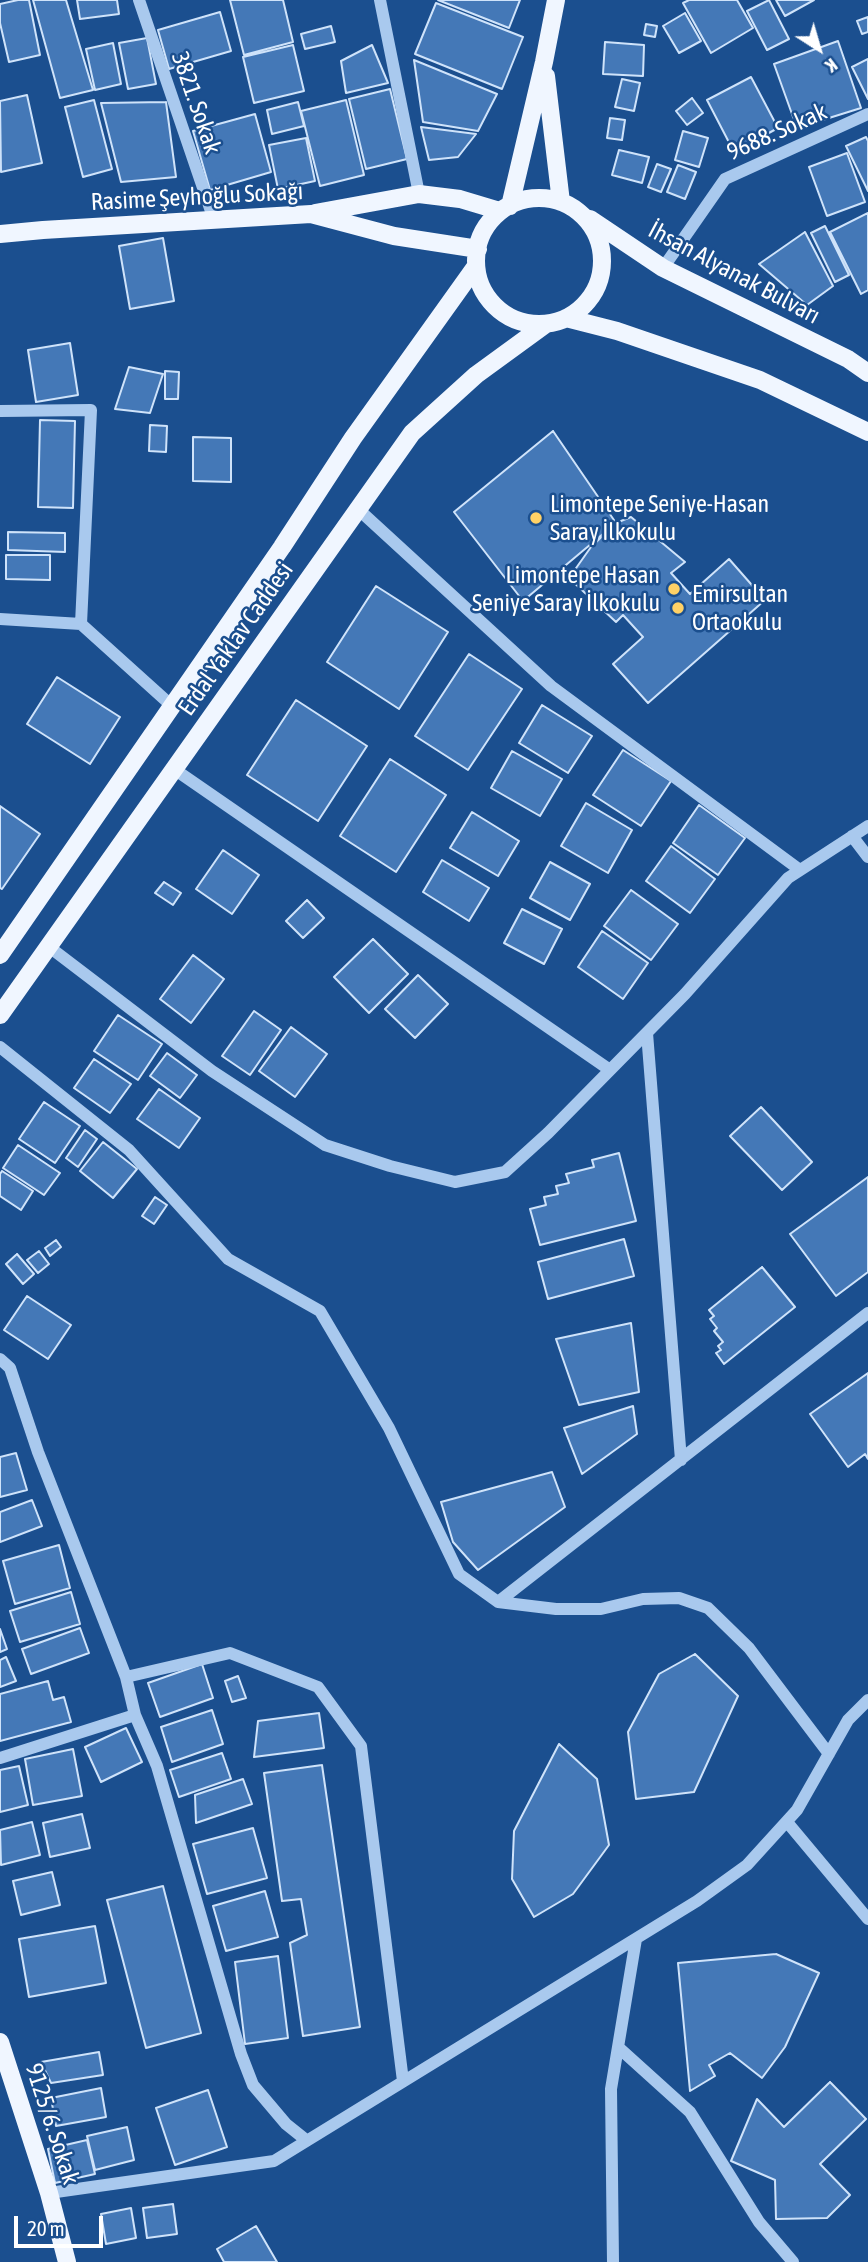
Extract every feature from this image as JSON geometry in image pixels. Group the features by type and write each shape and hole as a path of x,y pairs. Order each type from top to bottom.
{"main road":[{"path":"505,209 544,62 556,0"},
{"path":"544,62 561,202"},
{"path":"311,214 419,194 460,198 505,209"},
{"path":"540,198 561,202 580,212 593,228 601,248 602,269 595,289 583,306 566,318 546,324 525,322 506,315 491,303 481,286 477,258 486,227 505,209 519,201 540,198"},
{"name":"İhsan Alyanak Bulvarı","path":"580,212 663,268 848,359 868,373"},
{"name":"Rasime Şeyhoğlu Sokağı","path":"0,234 311,214 477,258"},
{"name":"Erdal Yaklav Caddesi","path":"2,946 282,547 477,258"},
{"path":"566,318 617,331 760,380 868,431"},
{"name":"Erdal Yaklav Caddesi","path":"0,1016 412,433 475,375 546,324"},
{"name":"9125/6. Sokak","path":"0,2042 49,2193 67,2262"}],"street":[{"name":"3821. Sokak","path":"139,0 214,220"},
{"path":"380,0 419,194"},
{"name":"9688. Sokak","path":"663,268 725,178 868,114"},
{"path":"848,359 868,359"},
{"path":"0,411 91,410 81,624"},
{"path":"358,509 551,686 800,870"},
{"path":"0,619 81,624 172,706"},
{"path":"174,769 610,1070"},
{"path":"48,946 212,1071 325,1145 390,1166 456,1182 505,1172 548,1133 685,994 788,878 868,825"},
{"path":"852,836 868,857"},
{"path":"648,1032 681,1460"},
{"path":"0,1047 129,1150 228,1259 320,1311 389,1428 459,1574 498,1602 556,1609 601,1609 643,1599 679,1598 708,1608 749,1648 829,1754"},
{"path":"498,1602 868,1313"},
{"path":"0,1359 10,1368 38,1452 126,1677 135,1715 157,1766 241,2054 253,2085 286,2124 306,2140"},
{"path":"126,1677 230,1653 318,1687 361,1746 403,2081"},
{"path":"49,2193 274,2161 697,1901 747,1865 797,1810 848,1720 868,1700"},
{"path":"0,1758 135,1715"},
{"path":"787,1822 868,1919"},
{"path":"613,2262 611,2089 636,1938"},
{"path":"618,2047 690,2112 759,2222 793,2262"}],"building":[{"path":"29,0 40,55 9,62 0,23 0,4"},
{"path":"33,0 66,0 93,90 60,98"},
{"path":"77,0 117,0 119,14 80,19"},
{"path":"230,0 283,0 293,42 244,55"},
{"path":"438,0 520,0 509,28"},
{"path":"689,0 737,0 753,28 711,53 683,3"},
{"path":"769,0 789,39 767,50 747,11"},
{"path":"776,0 814,0 785,16"},
{"path":"436,3 523,37 502,89 415,54"},
{"path":"220,12 231,51 169,69 158,30"},
{"path":"685,13 701,41 679,53 663,26"},
{"path":"868,17 868,32 862,34 857,21"},
{"path":"646,24 657,26 655,37 644,35"},
{"path":"331,26 335,42 305,49 301,34"},
{"path":"147,38 156,84 128,89 119,43"},
{"path":"838,41 861,108 797,128 774,64"},
{"path":"605,42 644,45 643,76 603,74"},
{"path":"113,43 121,84 95,90 86,49"},
{"path":"293,45 304,91 254,103 243,57"},
{"path":"372,45 388,83 346,93 341,61"},
{"path":"868,59 868,99 852,67"},
{"path":"414,60 497,94 478,131 423,122"},
{"path":"751,77 778,128 734,152 707,100"},
{"path":"622,79 640,83 634,111 615,107"},
{"path":"390,89 407,159 366,169 349,99"},
{"path":"27,95 42,163 1,172 0,101"},
{"path":"692,98 703,113 687,125 676,111"},
{"path":"94,100 112,169 83,177 65,107"},
{"path":"346,100 364,175 320,186 301,111"},
{"path":"166,102 176,177 121,182 101,103"},
{"path":"298,102 304,126 272,134 267,110"},
{"path":"255,114 271,172 210,190 193,131"},
{"path":"610,118 625,120 622,140 607,138"},
{"path":"421,127 476,134 458,157 429,160"},
{"path":"683,131 708,138 699,167 675,160"},
{"path":"866,137 868,141 868,191 846,146"},
{"path":"306,138 315,181 278,189 269,145"},
{"path":"619,150 649,157 642,183 612,175"},
{"path":"847,153 865,202 827,216 809,167"},
{"path":"657,164 671,169 661,192 648,187"},
{"path":"678,165 696,172 685,199 667,192"},
{"path":"868,213 868,290 861,294 830,232"},
{"path":"825,226 849,275 835,282 811,233"},
{"path":"805,232 833,286 807,305 759,264"},
{"path":"163,238 174,301 130,309 119,246"},
{"path":"70,343 78,395 36,402 28,350"},
{"path":"129,367 163,374 150,413 115,409"},
{"path":"165,371 179,372 178,399 165,399"},
{"path":"40,420 75,421 73,508 38,507"},
{"path":"150,425 167,426 166,452 149,451"},
{"name":"Limontepe Seniye-Hasan Saray İlkokulu","path":"553,431 616,523 523,601 454,512"},
{"path":"193,437 231,438 231,482 193,481"},
{"name":"Emirsultan Ortaokulu","path":"631,517 685,562 671,573 690,594 729,559 765,600 648,703 613,664 643,637 623,615 616,622 569,578 591,547 616,523"},
{"path":"8,532 65,533 65,552 8,550"},
{"path":"6,555 50,555 50,580 6,579"},
{"path":"376,586 448,632 399,709 327,662"},
{"path":"469,654 522,689 468,770 415,736"},
{"path":"57,677 120,717 90,764 27,724"},
{"path":"296,700 367,746 318,821 247,775"},
{"path":"542,705 592,736 568,773 519,743"},
{"path":"623,750 671,781 641,826 593,795"},
{"path":"512,751 562,779 540,816 491,788"},
{"path":"390,759 446,795 396,872 340,836"},
{"path":"586,803 632,830 608,873 561,846"},
{"path":"699,805 745,838 718,875 673,843"},
{"path":"0,806 40,834 2,889 0,888"},
{"path":"472,812 519,841 498,876 450,848"},
{"path":"671,846 715,879 690,913 646,881"},
{"path":"223,850 259,875 232,914 196,889"},
{"path":"442,860 489,888 469,921 423,892"},
{"path":"550,862 590,884 570,920 530,898"},
{"path":"164,882 181,893 173,905 155,893"},
{"path":"631,890 678,924 651,960 604,926"},
{"path":"307,900 324,918 303,938 286,921"},
{"path":"522,909 562,929 544,964 504,943"},
{"path":"602,931 648,963 623,999 578,967"},
{"path":"373,939 408,974 369,1013 334,977"},
{"path":"193,955 224,979 191,1023 160,999"},
{"path":"418,975 448,1004 415,1038 385,1009"},
{"path":"254,1011 281,1030 250,1075 222,1056"},
{"path":"118,1015 162,1044 138,1080 94,1051"},
{"path":"291,1027 327,1054 295,1097 259,1071"},
{"path":"167,1053 197,1075 180,1098 150,1076"},
{"path":"94,1059 131,1084 110,1113 74,1088"},
{"path":"159,1089 200,1118 179,1148 137,1119"},
{"path":"44,1102 80,1126 55,1163 19,1139"},
{"path":"761,1107 812,1162 782,1190 730,1136"},
{"path":"85,1130 97,1139 78,1167 66,1158"},
{"path":"103,1142 137,1169 113,1198 80,1171"},
{"path":"18,1145 60,1173 44,1195 3,1168"},
{"path":"619,1153 636,1221 540,1245 530,1209 546,1205 544,1197 558,1194 556,1186 569,1183 566,1174 594,1167 592,1160"},
{"path":"2,1171 33,1191 21,1210 0,1196"},
{"path":"868,1177 868,1272 836,1296 790,1234"},
{"path":"155,1197 167,1205 154,1224 142,1216"},
{"path":"624,1239 634,1276 548,1299 538,1262"},
{"path":"56,1240 61,1247 50,1256 45,1248"},
{"path":"39,1251 49,1264 38,1273 27,1260"},
{"path":"17,1254 34,1274 23,1284 6,1264"},
{"path":"762,1267 795,1307 724,1364 716,1353 721,1350 718,1346 723,1342 714,1331 717,1328 710,1319 714,1316 709,1310"},
{"path":"27,1296 71,1325 48,1359 4,1330"},
{"path":"631,1323 639,1392 579,1405 556,1339"},
{"path":"868,1373 868,1459 865,1454 848,1467 810,1414"},
{"path":"633,1406 637,1434 582,1474 564,1428"},
{"path":"16,1453 27,1490 0,1497 0,1457"},
{"path":"552,1472 565,1507 478,1570 453,1542 441,1502"},
{"path":"32,1500 42,1526 0,1542 0,1512"},
{"path":"59,1545 70,1588 15,1604 3,1561"},
{"path":"71,1592 80,1624 20,1642 10,1611"},
{"path":"80,1628 89,1653 31,1674 22,1649"},
{"path":"0,1629 7,1649 0,1652"},
{"path":"695,1654 738,1696 694,1792 636,1799 628,1732 659,1674"},
{"path":"6,1657 16,1681 0,1687 0,1660"},
{"path":"202,1664 213,1698 160,1717 148,1683"},
{"path":"238,1676 246,1698 232,1702 225,1681"},
{"path":"48,1681 53,1700 64,1697 71,1722 0,1741 0,1694"},
{"path":"212,1710 223,1744 172,1762 161,1727"},
{"path":"319,1713 324,1748 254,1757 258,1721"},
{"path":"126,1728 142,1762 101,1782 85,1747"},
{"path":"559,1744 597,1779 609,1845 573,1894 534,1917 512,1879 514,1831"},
{"path":"73,1749 82,1796 33,1805 25,1759"},
{"path":"222,1753 231,1779 179,1797 170,1770"},
{"path":"322,1765 360,2027 303,2036 290,1943 307,1935 301,1899 282,1901 264,1773"},
{"path":"19,1766 28,1805 0,1812 0,1770"},
{"path":"243,1779 252,1804 196,1823 195,1795"},
{"path":"82,1814 90,1848 50,1857 43,1823"},
{"path":"32,1822 40,1855 1,1865 0,1830"},
{"path":"253,1828 267,1878 207,1894 193,1844"},
{"path":"52,1872 60,1905 21,1915 13,1881"},
{"path":"163,1886 201,2033 146,2048 107,1900"},
{"path":"265,1891 278,1937 226,1951 213,1906"},
{"path":"95,1926 106,1983 29,1997 19,1939"},
{"path":"776,1954 819,1973 785,2047 762,2078 730,2053 709,2065 715,2076 690,2091 678,1963"},
{"path":"278,1956 288,2038 245,2044 235,1962"},
{"path":"99,2052 103,2075 51,2083 41,2062"},
{"path":"830,2082 866,2119 820,2164 850,2195 827,2218 776,2219 775,2180 731,2161 757,2099 784,2127"},
{"path":"101,2088 106,2117 56,2126 51,2098"},
{"path":"208,2090 227,2147 175,2165 156,2108"},
{"path":"127,2127 134,2160 95,2170 87,2136"},
{"path":"87,2140 95,2174 55,2183 48,2149"},
{"path":"173,2204 177,2234 147,2238 143,2208"},
{"path":"131,2208 136,2238 106,2244 101,2214"},
{"path":"256,2226 277,2262 224,2262 217,2249"}],"place":[{"name":"Limontepe Seniye-Hasan Saray İlkokulu","path":"536,518"},
{"name":"Limontepe Hasan Seniye Saray İlkokulu","path":"674,589"},
{"name":"Emirsultan Ortaokulu","path":"678,608"}]}
